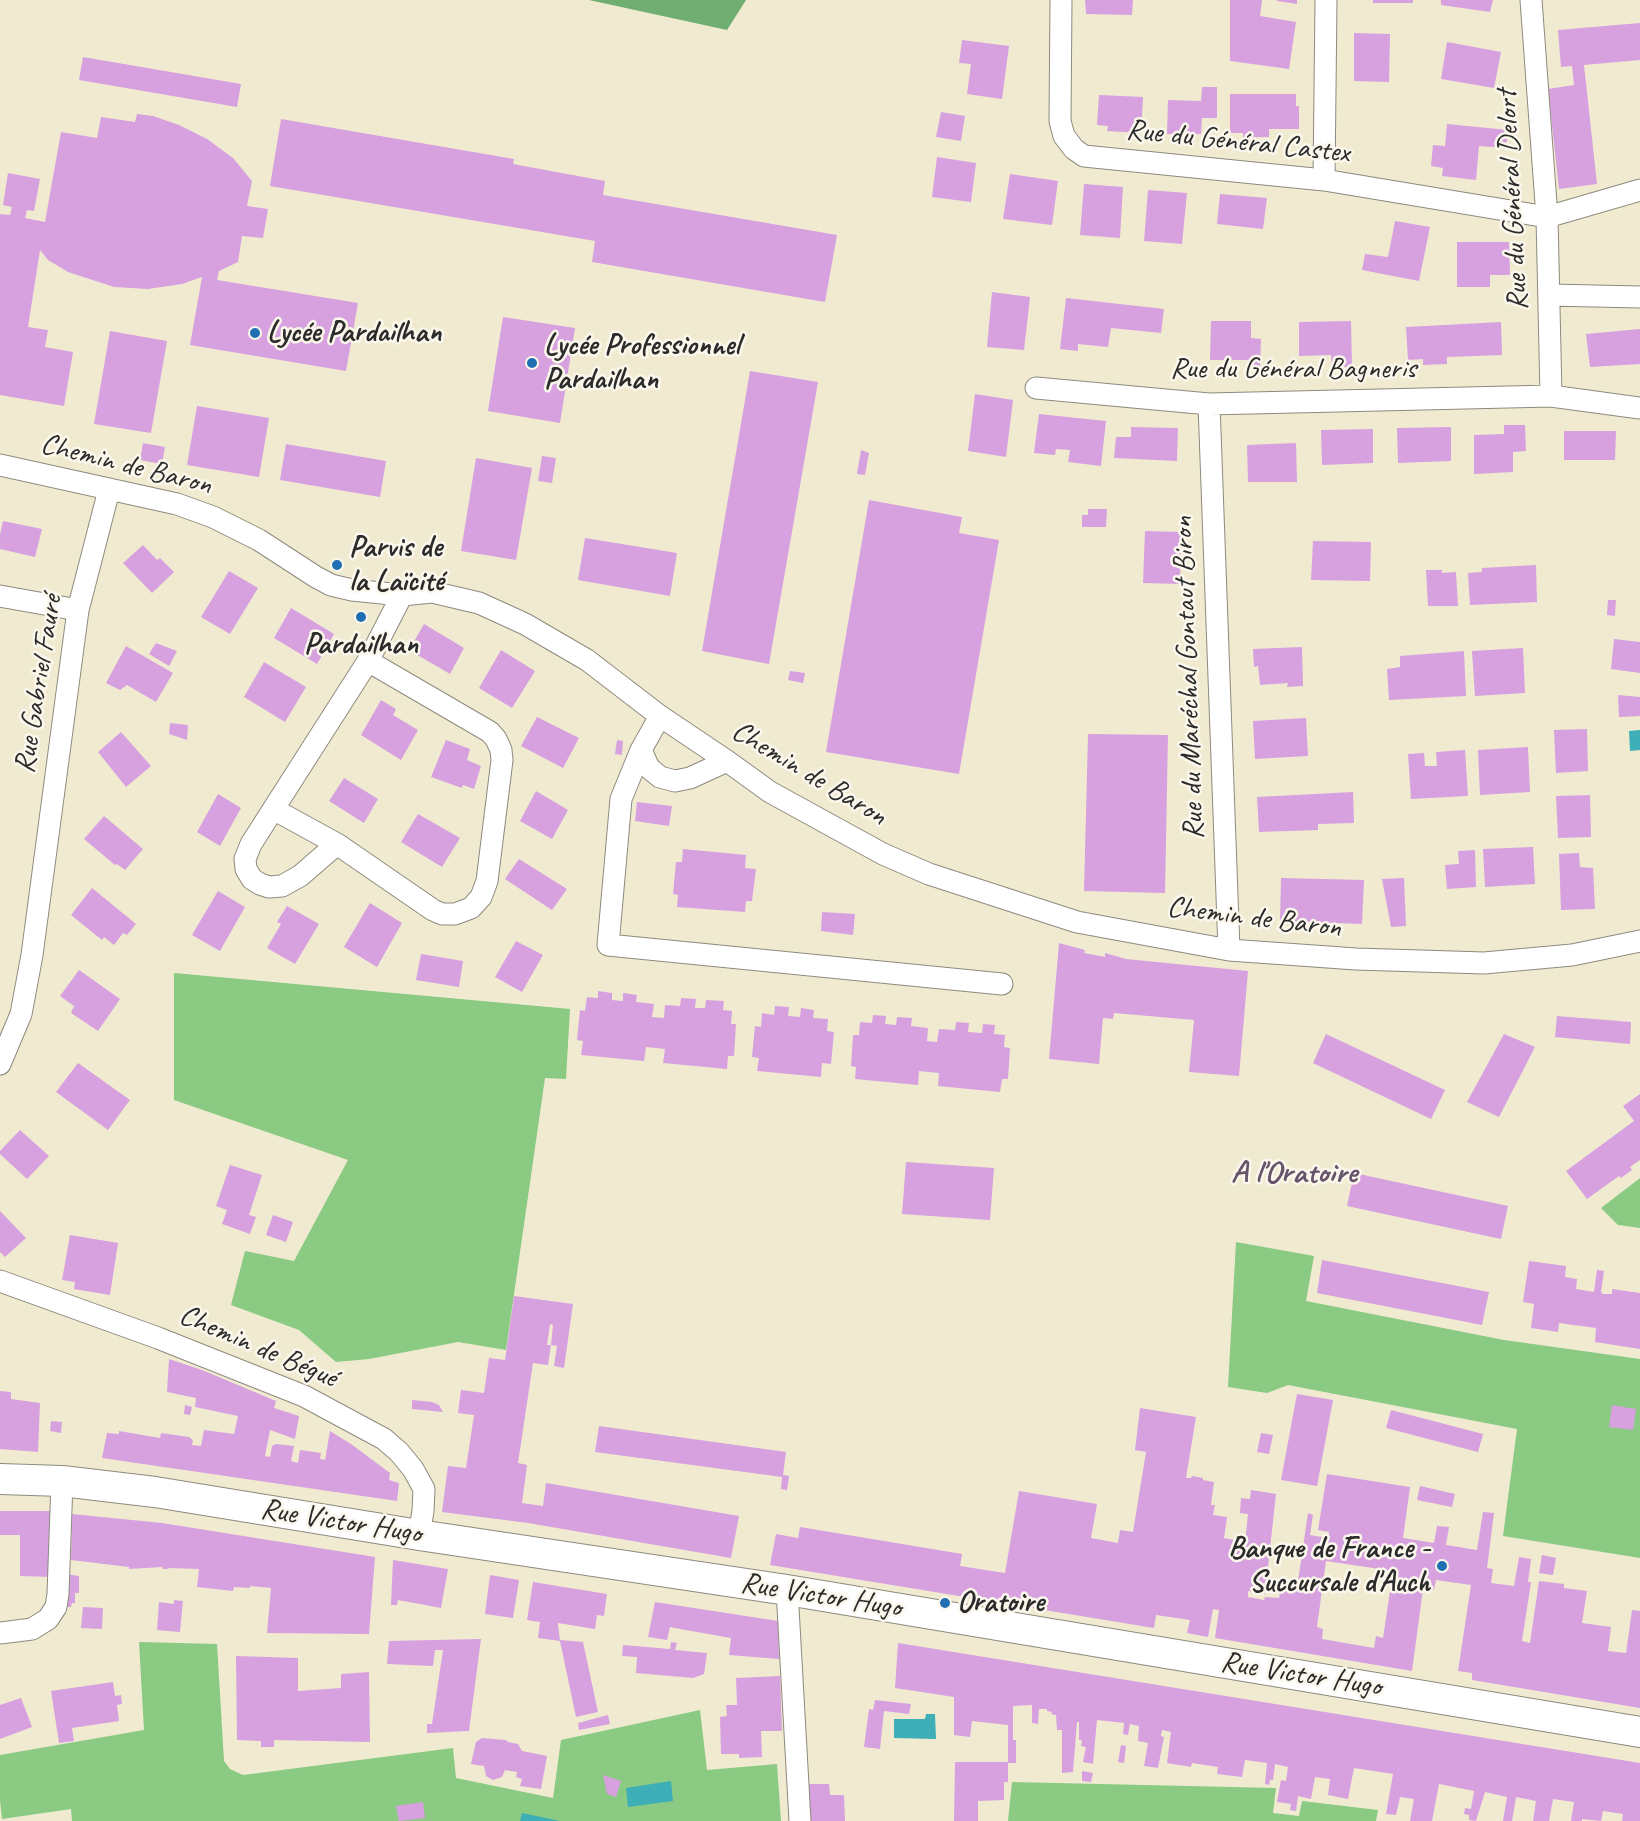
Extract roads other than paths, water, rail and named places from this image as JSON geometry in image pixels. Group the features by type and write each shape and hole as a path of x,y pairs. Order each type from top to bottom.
{"main road":[{"name":"Rue Victor Hugo","path":"0,1479 62,1482 154,1492 419,1535 787,1590 1640,1732"}],"street":[{"name":"Rue du Général Castex","path":"1061,0 1060,121 1064,136 1074,149 1084,156 1324,180 1547,217"},
{"path":"1324,180 1326,0"},
{"name":"Rue du Général Delort","path":"1531,0 1547,217 1551,396"},
{"path":"1547,217 1640,190"},
{"path":"1549,295 1640,297"},
{"name":"Rue du Général Bagneris","path":"1036,388 1209,404 1551,396 1640,408"},
{"name":"Rue du Maréchal Gontaut Biron","path":"1209,404 1229,950"},
{"name":"Chemin de Baron","path":"0,465 177,504 213,517 259,540 331,585 402,596 432,592 479,603 525,624 586,660 660,716 770,792 883,854 929,874 1077,922 1229,950 1356,959 1484,963 1572,955 1640,941"},
{"name":"Rue Gabriel Fauré","path":"0,1064 21,1014 32,956 78,610 109,490"},
{"path":"0,596 78,610"},
{"path":"337,844 300,876 282,886 268,887 260,884 252,879 246,869 245,859 252,844 368,661 402,596"},
{"path":"274,810 337,844 442,914 455,914 471,908 481,897 487,880 502,760 496,739 490,732 368,661"},
{"path":"660,716 641,750 621,799 608,945 1002,984"},
{"path":"641,750 649,768 660,777 675,781 690,778 727,761"},
{"name":"Chemin de Bégué","path":"0,1281 158,1338 304,1396 384,1439 413,1469 424,1490 419,1535"},
{"path":"0,1633 32,1629 48,1619 56,1607 62,1482"},
{"path":"787,1590 800,1821"}],"water":[{"path":"1640,730 1640,750 1630,751 1629,731"},
{"path":"926,1714 935,1714 936,1739 894,1738 894,1719 925,1719"},
{"path":"671,1781 673,1801 628,1807 626,1788"},
{"path":"522,1813 560,1821 520,1821"}],"place":[{"name":"Lycée Pardailhan","path":"255,333"},
{"name":"Lycée Professionnel Pardailhan","path":"532,363"},
{"name":"Parvis de la Laïcité","path":"337,565"},
{"name":"Pardailhan","path":"361,617"},
{"name":"Banque de France - Succursale d'Auch","path":"1442,1566"},
{"name":"Oratoire","path":"945,1603"}],"district":[{"name":"A l'Oratoire","path":"1294,1174"}]}
